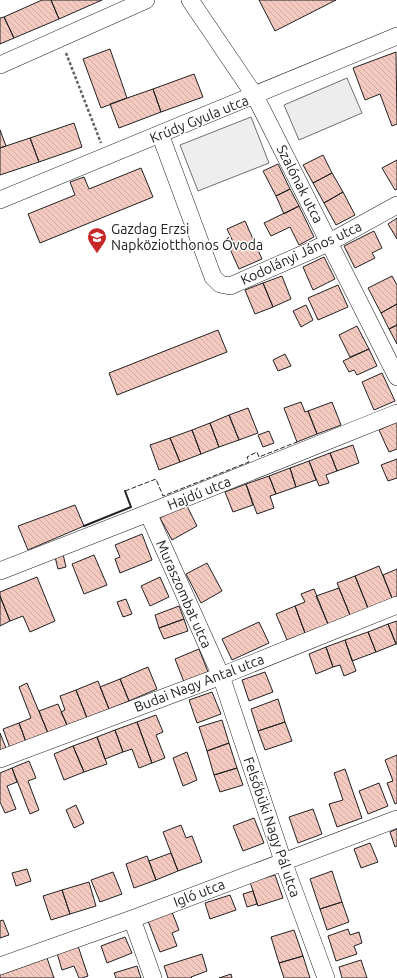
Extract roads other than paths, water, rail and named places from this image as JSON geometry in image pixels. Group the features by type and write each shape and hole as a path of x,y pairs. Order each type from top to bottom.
{"street":[{"path":"0,65 146,0"},
{"name":"Szalónak utca","path":"190,0 255,96 397,376"},
{"name":"Krúdy Gyula utca","path":"0,200 255,96 397,36"},
{"name":"Kodolányi János utca","path":"160,134 213,277 220,284 230,286 330,242 397,205"},
{"name":"Hajdú utca","path":"0,571 397,413"},
{"name":"Muraszombat utca","path":"148,513 221,676"},
{"name":"Budai Nagy Antal utca","path":"0,759 221,676 397,605"},
{"name":"Felsőbüki Nagy Pál utca","path":"221,676 283,861 326,978"},
{"name":"Igló utca","path":"0,966 397,819"},
{"path":"132,918 153,978"}],"place":[{"name":"Gazdag Erzsi Napköziotthonos Óvoda","path":"97,254"}]}
